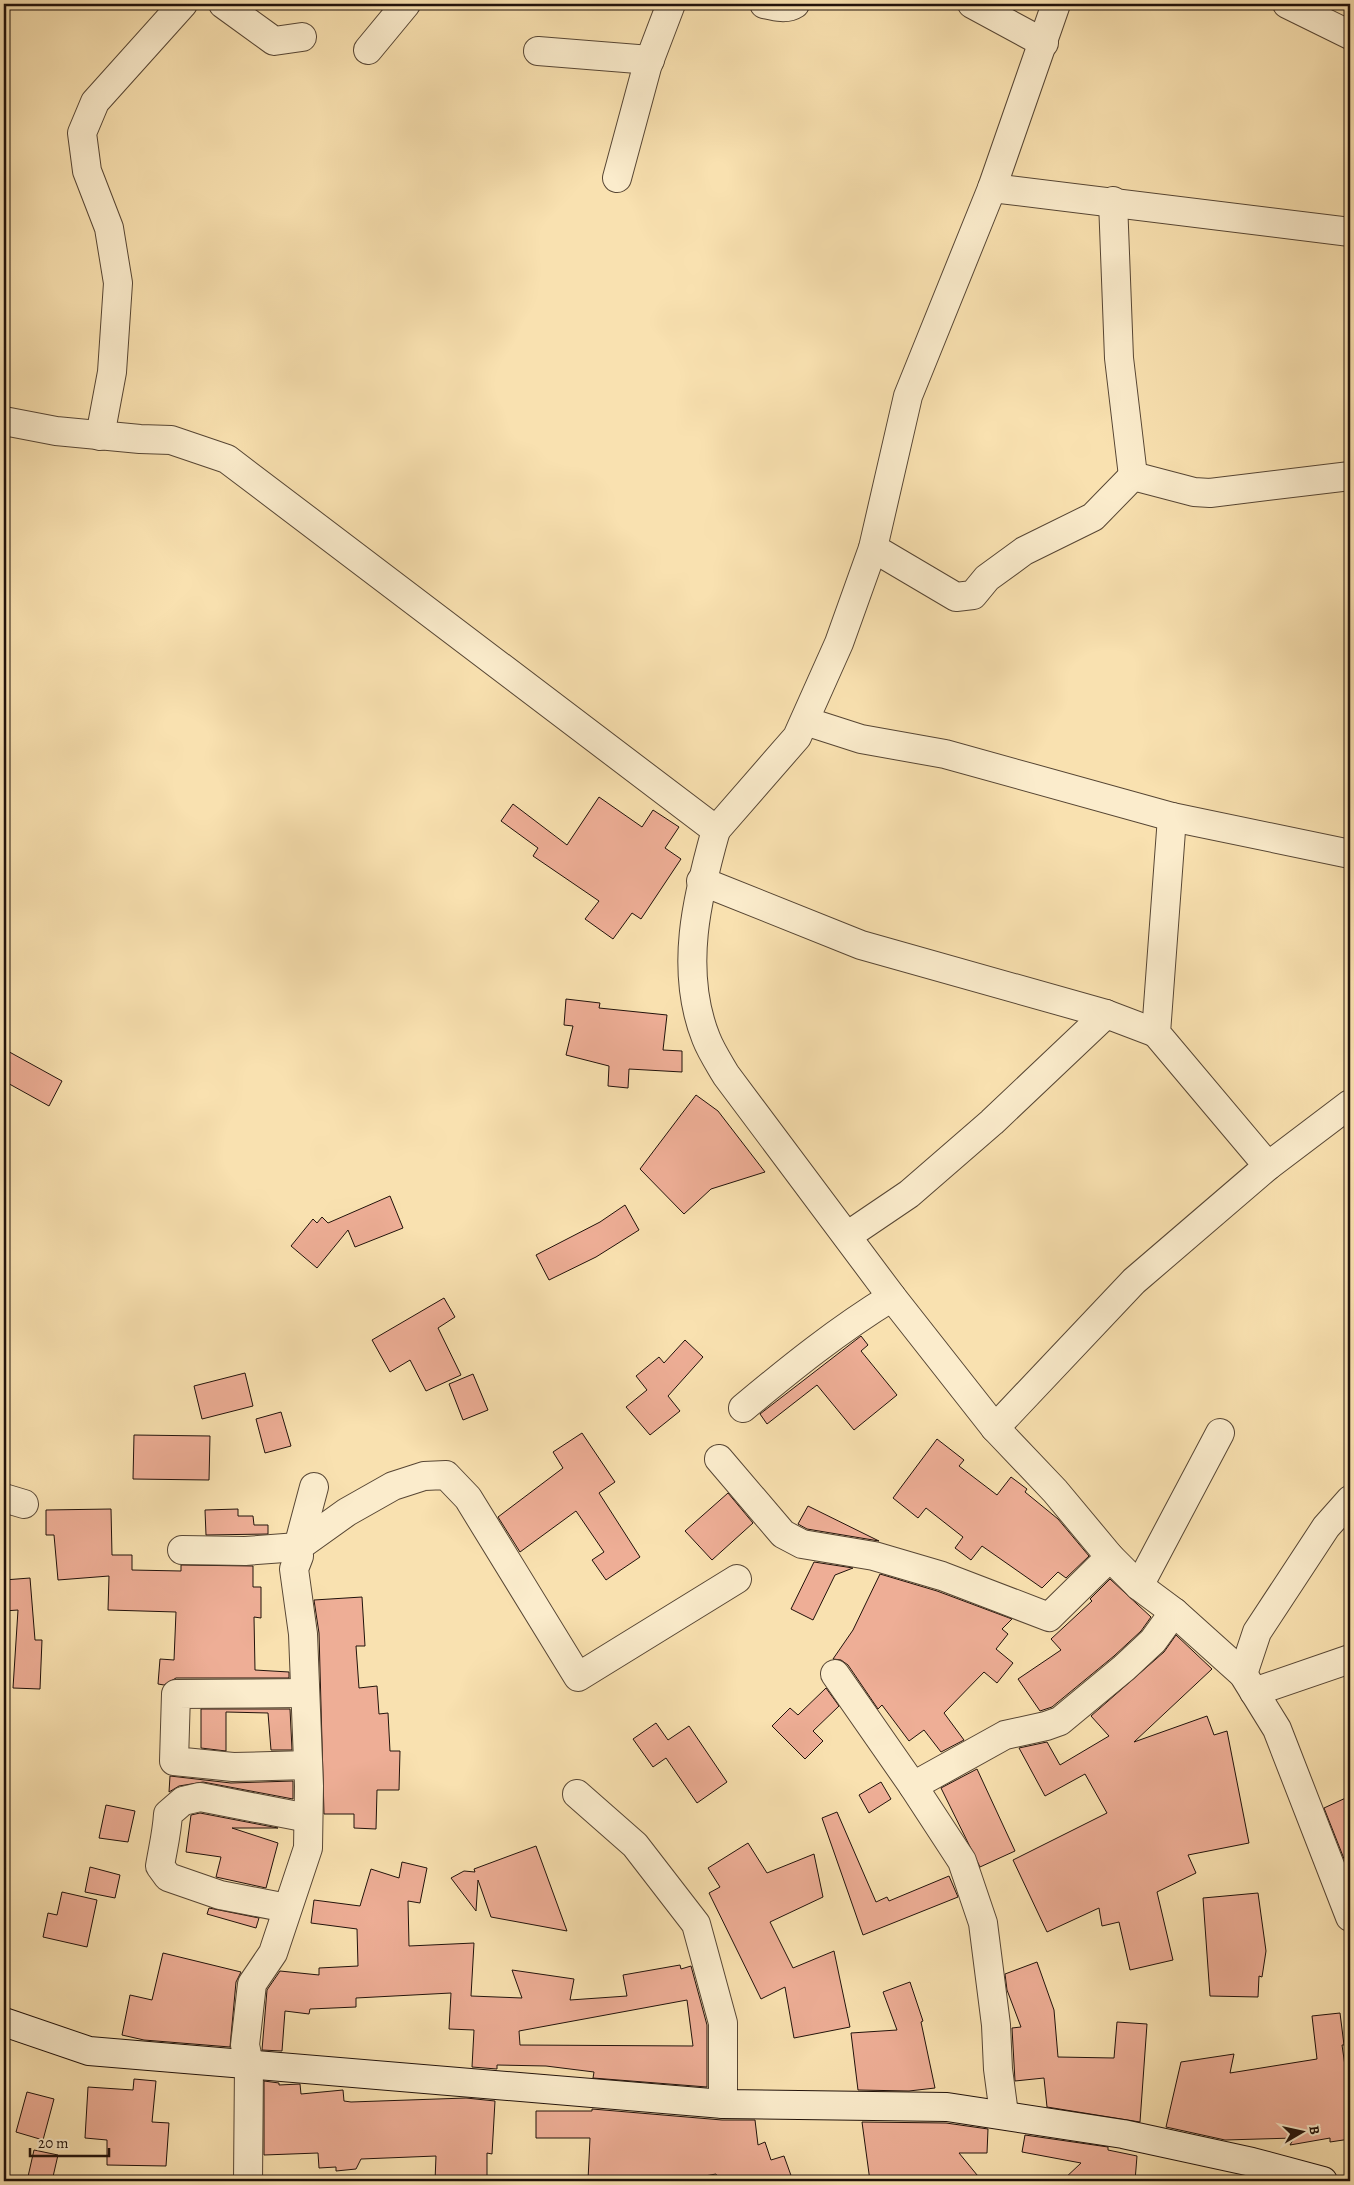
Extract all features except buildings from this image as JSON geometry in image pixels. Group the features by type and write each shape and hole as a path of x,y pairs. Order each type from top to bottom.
{"street":[{"path":"100,436 112,372 118,284 109,228 87,171 82,133 95,102 183,4"},
{"path":"222,4 274,41 302,36"},
{"path":"368,50 406,4"},
{"path":"617,178 650,60 671,4"},
{"path":"764,4 777,7 794,4"},
{"path":"972,4 1044,43"},
{"path":"1056,4 992,188 908,396 873,548 839,643 798,737 716,830 701,881 692,935 693,988 706,1038 726,1075 892,1297 995,1428 1055,1491 1110,1557 1139,1586 1174,1612 1248,1683 1277,1729 1350,1917"},
{"path":"1287,4 1350,35"},
{"path":"538,51 650,60"},
{"path":"992,188 1113,201 1350,232"},
{"path":"1113,201 1119,358 1133,476"},
{"path":"4,421 100,436 171,440 227,459 716,830"},
{"path":"873,548 956,597 973,595 987,578 1024,551 1093,517 1133,476"},
{"path":"1133,476 1194,492 1210,493 1350,476"},
{"path":"805,721 861,739 945,754 1172,817 1350,854"},
{"path":"1156,1033 1172,817"},
{"path":"701,881 861,946 1106,1014 1156,1033 1268,1166"},
{"path":"847,1236 909,1194 992,1122 1106,1014"},
{"path":"995,1428 1134,1281 1268,1166 1350,1104"},
{"path":"743,1408 812,1350 853,1321 892,1297"},
{"path":"1139,1586 1220,1433"},
{"path":"719,1459 783,1534 802,1544 874,1556 942,1576 1050,1617 1110,1557"},
{"path":"182,1550 245,1551 298,1547 347,1512 393,1486 424,1476 446,1475 468,1498 578,1677 738,1579"},
{"path":"248,2181 249,2064 246,2045 252,1984 273,1953 308,1848 308,1765 303,1634 294,1570 298,1556 298,1547 314,1488"},
{"path":"1248,1683 1257,1632 1326,1527 1350,1500"},
{"path":"913,1786 1005,1735 1060,1721 1124,1668 1153,1641 1174,1612"},
{"path":"1248,1683 1350,1659"},
{"path":"835,1674 913,1786 962,1861 983,1923 996,2025 1004,2114"},
{"path":"305,1693 176,1694 174,1761 233,1767 308,1765"},
{"path":"577,1794 635,1845 696,1924 723,2023 723,2104"},
{"path":"287,1908 220,1895 168,1877 160,1866 164,1840 167,1834 168,1814 183,1800 200,1797 308,1818"},
{"path":"4,2022 89,2051 723,2104 947,2107 1004,2114 1123,2134 1252,2162 1323,2181"}]}
